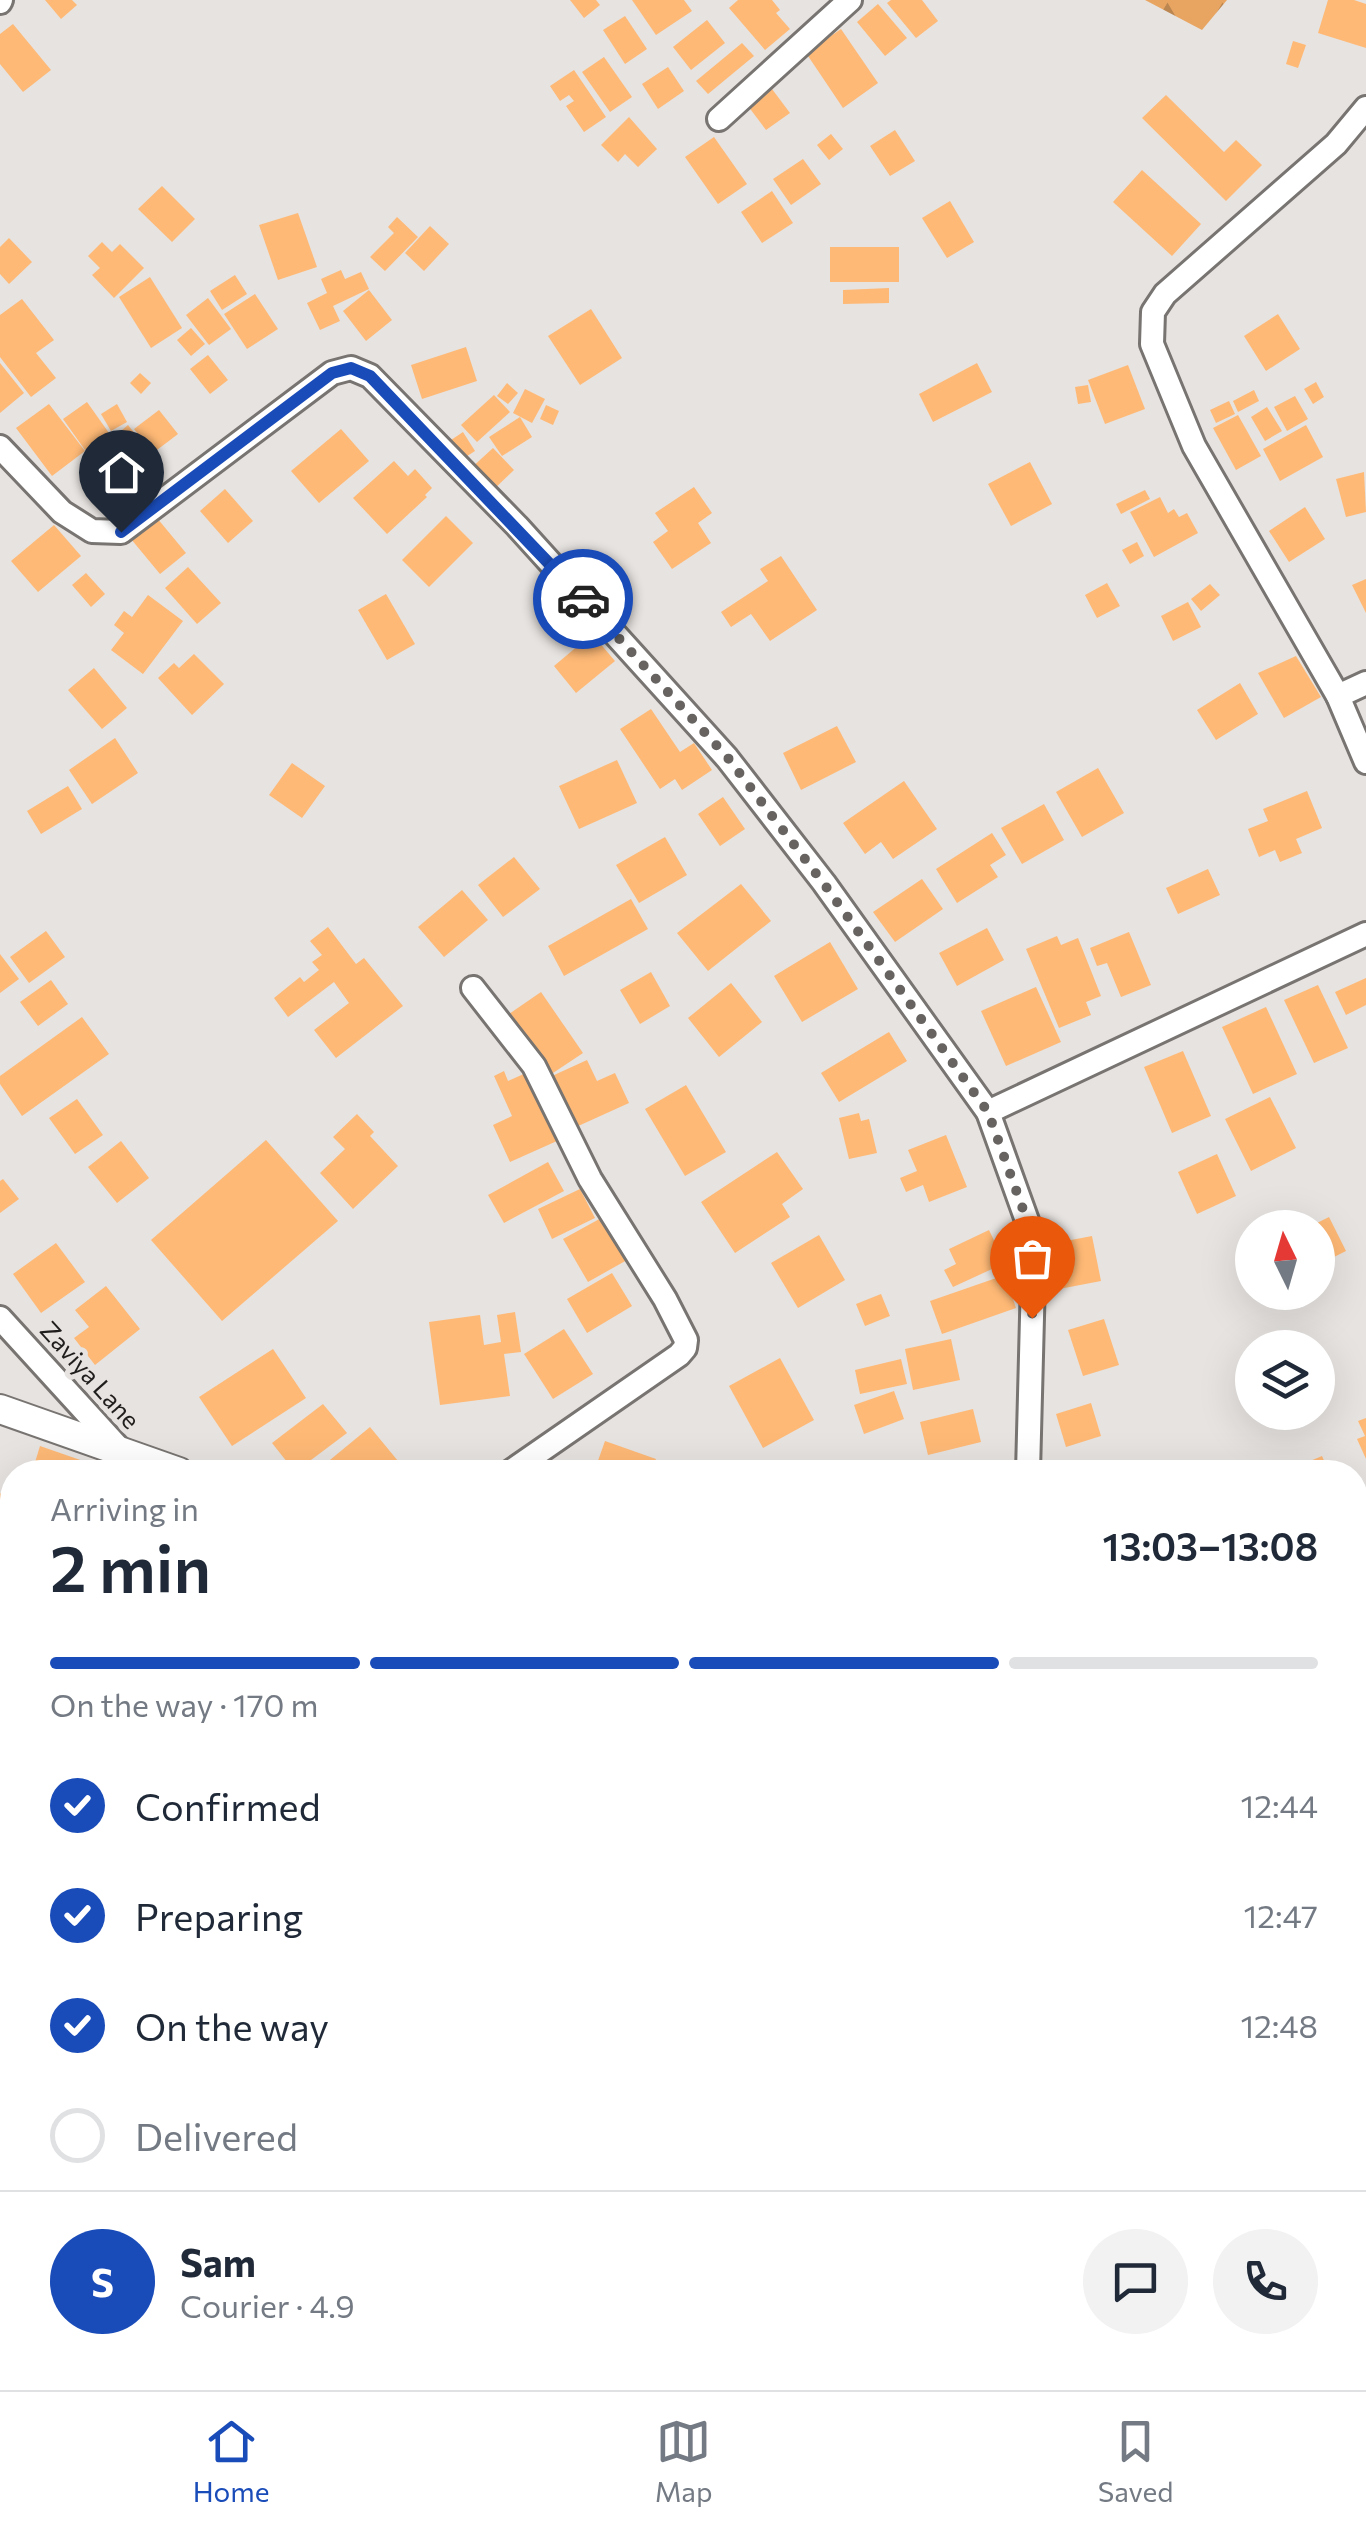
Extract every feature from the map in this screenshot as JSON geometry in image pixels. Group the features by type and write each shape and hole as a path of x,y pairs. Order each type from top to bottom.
{"street":[{"path":"719,118 850,0"},
{"path":"1366,108 1336,144 1165,294 1153,312 1152,344 1194,446 1338,696 1366,762"},
{"path":"0,447 62,512 92,531 121,532 332,373 351,368 370,376 517,526 728,758 988,1112 1034,1240 1028,1460"},
{"path":"1338,696 1366,683"},
{"path":"988,1112 1366,934"},
{"path":"473,988 534,1066 590,1180 666,1299 686,1340 679,1356 527,1460"},
{"name":"Zaviya Lane","path":"0,1318 126,1460"},
{"path":"0,1409 121,1460"}],"green space":[{"path":"1145,0 1227,0 1202,30"}],"building":[{"path":"45,0 72,0 77,5 61,19"},
{"path":"570,0 596,0 600,5 584,18"},
{"path":"632,0 684,0 692,11 656,35"},
{"path":"738,0 772,0 780,10 776,13 790,29 765,50 729,8"},
{"path":"922,0 938,21 916,38 887,3"},
{"path":"1328,0 1366,4 1366,48 1318,33"},
{"path":"878,4 907,38 885,56 857,22"},
{"path":"625,16 647,49 625,64 603,30"},
{"path":"707,20 725,43 691,70 673,47"},
{"path":"13,24 51,70 23,92 0,64 0,34"},
{"path":"841,29 878,83 843,108 806,53"},
{"path":"1293,41 1306,45 1298,68 1286,64"},
{"path":"742,43 754,56 708,94 696,81"},
{"path":"604,57 632,97 610,112 582,72"},
{"path":"668,67 684,91 658,109 642,84"},
{"path":"574,70 606,117 584,132 566,106 574,101 569,95 560,101 550,86"},
{"path":"772,89 790,113 766,130 748,106"},
{"path":"1166,95 1224,152 1236,140 1262,165 1226,201 1142,118"},
{"path":"629,117 657,149 638,167 625,154 618,162 601,145"},
{"path":"895,130 915,161 890,176 870,146"},
{"path":"831,134 843,149 829,160 817,145"},
{"path":"714,137 747,184 718,204 685,157"},
{"path":"803,159 821,184 791,205 773,179"},
{"path":"1142,170 1201,224 1172,256 1113,202"},
{"path":"162,186 195,219 172,242 138,209"},
{"path":"772,191 793,223 762,243 741,212"},
{"path":"950,201 974,242 947,258 922,218"},
{"path":"298,213 317,267 278,280 259,225"},
{"path":"397,217 418,237 385,271 370,257 394,233 388,227"},
{"path":"430,226 449,244 424,271 405,253"},
{"path":"9,238 32,262 9,284 0,274 0,247"},
{"path":"102,242 112,252 120,244 144,268 114,298 92,275 100,268 88,256"},
{"path":"830,247 899,247 899,282 830,282"},
{"path":"341,270 345,279 361,272 369,289 333,306 340,321 320,330 307,303 327,293 321,279"},
{"path":"235,275 247,294 222,310 210,291"},
{"path":"150,277 182,328 151,348 119,297"},
{"path":"889,288 889,303 843,304 843,290"},
{"path":"369,290 392,320 366,341 343,311"},
{"path":"255,294 278,329 247,349 224,314"},
{"path":"208,298 231,329 209,345 186,315"},
{"path":"22,299 54,340 36,353 56,378 31,397 0,357 0,315"},
{"path":"591,309 622,358 580,385 548,336"},
{"path":"1278,314 1300,349 1266,371 1244,336"},
{"path":"191,328 205,344 191,356 177,340"},
{"path":"466,347 477,381 422,399 411,365"},
{"path":"208,355 228,380 210,394 190,369"},
{"path":"0,363 24,393 0,413"},
{"path":"977,363 992,392 933,422 919,394"},
{"path":"1128,365 1145,409 1105,424 1088,380"},
{"path":"140,373 151,383 141,394 130,383"},
{"path":"1316,382 1324,397 1313,404 1304,389"},
{"path":"507,383 518,393 508,404 497,396"},
{"path":"1088,385 1091,402 1078,404 1075,387"},
{"path":"525,389 545,399 532,423 513,413"},
{"path":"1254,390 1259,401 1238,412 1233,401"},
{"path":"494,395 510,412 477,442 461,425"},
{"path":"1295,396 1308,419 1287,431 1274,407"},
{"path":"1229,401 1235,414 1216,423 1210,410"},
{"path":"87,402 109,433 85,450 63,419"},
{"path":"49,404 85,451 52,476 16,428"},
{"path":"117,404 127,422 111,431 101,414"},
{"path":"546,405 559,411 553,425 540,419"},
{"path":"1267,407 1282,431 1265,441 1251,417"},
{"path":"159,410 178,434 153,453 134,429"},
{"path":"1238,415 1261,456 1236,470 1213,428"},
{"path":"520,417 532,437 502,456 489,437"},
{"path":"128,425 144,445 131,455 115,436"},
{"path":"1306,425 1323,457 1280,481 1263,449"},
{"path":"341,429 369,461 319,503 291,471"},
{"path":"463,432 475,451 461,460 448,442"},
{"path":"493,448 514,470 490,493 469,470"},
{"path":"394,461 408,476 415,469 432,488 387,534 353,498"},
{"path":"1030,462 1052,504 1011,526 988,484"},
{"path":"1364,472 1366,512 1346,517 1336,479"},
{"path":"694,487 712,513 698,523 711,543 672,569 653,542 668,531 655,513"},
{"path":"225,489 253,521 228,543 200,511"},
{"path":"1145,490 1150,499 1121,514 1116,504"},
{"path":"1160,497 1168,513 1174,509 1179,517 1187,513 1198,533 1154,557 1130,512"},
{"path":"1305,507 1325,539 1289,562 1269,531"},
{"path":"446,516 473,543 429,587 402,560"},
{"path":"157,518 186,553 160,574 131,539"},
{"path":"54,525 81,556 38,592 11,561"},
{"path":"1137,542 1144,556 1130,564 1122,550"},
{"path":"781,556 817,610 770,641 751,614 731,627 721,612 768,581 760,569"},
{"path":"188,567 221,603 197,624 165,588"},
{"path":"86,573 105,594 91,607 72,585"},
{"path":"1366,579 1366,613 1352,585"},
{"path":"1107,583 1120,606 1097,618 1085,595"},
{"path":"1210,584 1220,595 1201,611 1191,599"},
{"path":"386,594 415,644 387,660 358,610"},
{"path":"148,595 183,621 143,674 111,650 124,633 114,625 124,611 132,617"},
{"path":"1188,602 1201,627 1173,641 1161,616"},
{"path":"592,634 615,661 576,693 554,666"},
{"path":"194,654 224,684 192,715 158,678 174,663 179,668"},
{"path":"1296,656 1321,697 1284,718 1258,673"},
{"path":"94,668 127,708 102,729 68,690"},
{"path":"1240,683 1258,714 1216,740 1197,710"},
{"path":"651,709 680,752 694,743 712,770 682,790 675,779 660,789 620,729"},
{"path":"837,726 856,762 801,790 783,753"},
{"path":"115,738 138,773 92,804 69,770"},
{"path":"617,760 637,803 579,829 559,786"},
{"path":"292,763 325,786 302,818 269,795"},
{"path":"1098,768 1124,813 1082,837 1056,792"},
{"path":"904,781 937,829 893,859 881,842 865,854 843,823"},
{"path":"68,786 82,809 41,834 27,811"},
{"path":"1307,791 1322,828 1296,839 1302,853 1280,862 1275,850 1259,857 1248,829 1268,821 1263,809"},
{"path":"723,797 745,829 720,846 698,814"},
{"path":"1044,804 1064,840 1022,864 1001,828"},
{"path":"992,833 1006,855 990,865 998,877 957,903 936,869"},
{"path":"665,837 687,875 639,903 616,865"},
{"path":"514,857 540,889 503,917 478,885"},
{"path":"1208,869 1220,895 1178,914 1166,888"},
{"path":"922,879 943,909 895,942 873,912"},
{"path":"741,884 771,921 708,971 677,933"},
{"path":"462,890 488,920 444,957 418,927"},
{"path":"631,899 648,929 564,976 548,946"},
{"path":"328,927 356,964 364,958 403,1006 336,1058 314,1030 349,1003 334,982 288,1017 274,998 300,977 304,982 319,970 312,962 322,955 310,941"},
{"path":"987,928 1004,960 957,986 939,953"},
{"path":"46,931 65,957 29,983 10,957"},
{"path":"1129,932 1151,985 1121,997 1107,963 1097,966 1090,948"},
{"path":"1057,936 1061,945 1078,938 1101,996 1086,1002 1091,1015 1059,1028 1026,949"},
{"path":"830,942 858,989 802,1022 774,976"},
{"path":"0,954 19,979 0,993"},
{"path":"651,972 670,1006 640,1024 620,990"},
{"path":"1366,978 1366,1005 1346,1015 1335,992"},
{"path":"51,980 68,1004 38,1026 20,1002"},
{"path":"731,983 762,1022 719,1057 688,1018"},
{"path":"1318,985 1348,1048 1314,1063 1284,1000"},
{"path":"1036,987 1061,1042 1006,1066 981,1011"},
{"path":"541,992 583,1053 550,1075 509,1014"},
{"path":"1266,1007 1297,1074 1253,1094 1222,1027"},
{"path":"82,1017 109,1054 22,1116 0,1084 0,1076"},
{"path":"889,1032 907,1061 839,1102 821,1073"},
{"path":"1183,1051 1211,1116 1172,1133 1144,1067"},
{"path":"587,1060 597,1081 615,1073 629,1103 576,1127 552,1076"},
{"path":"504,1071 508,1081 526,1073 557,1141 510,1162 493,1125 512,1116 494,1076"},
{"path":"686,1085 726,1152 685,1176 645,1109"},
{"path":"1270,1097 1296,1148 1251,1171 1225,1119"},
{"path":"77,1099 103,1135 75,1154 49,1118"},
{"path":"859,1113 861,1121 869,1119 877,1153 849,1159 839,1118"},
{"path":"357,1114 374,1132 370,1136 398,1166 353,1209 320,1173 345,1149 333,1137"},
{"path":"946,1135 967,1187 929,1202 923,1185 906,1192 900,1178 917,1171 908,1150"},
{"path":"266,1140 338,1221 222,1321 151,1240"},
{"path":"121,1141 149,1178 117,1203 88,1167"},
{"path":"777,1152 803,1189 782,1204 790,1217 735,1253 701,1202"},
{"path":"1217,1154 1236,1196 1197,1214 1178,1172"},
{"path":"548,1162 564,1191 504,1223 488,1195"},
{"path":"3,1179 19,1199 0,1213 0,1181"},
{"path":"580,1189 595,1218 552,1239 538,1209"},
{"path":"603,1217 627,1260 588,1282 563,1239"},
{"path":"1335,1229 1346,1251 1335,1256"},
{"path":"989,1230 1005,1263 953,1287 944,1270 956,1264 949,1249"},
{"path":"819,1235 845,1280 798,1308 771,1263"},
{"path":"1092,1236 1101,1281 1054,1290 1045,1245"},
{"path":"56,1243 85,1282 41,1313 13,1274"},
{"path":"612,1273 632,1306 587,1333 567,1299"},
{"path":"1005,1275 1016,1308 942,1334 930,1301"},
{"path":"106,1286 140,1329 95,1365 74,1338 89,1327 75,1310"},
{"path":"881,1294 890,1316 865,1326 856,1304"},
{"path":"515,1312 521,1352 504,1354 510,1396 440,1405 429,1322 480,1315 484,1345 501,1342 497,1315"},
{"path":"1104,1319 1119,1365 1083,1376 1068,1330"},
{"path":"564,1329 593,1374 553,1399 524,1354"},
{"path":"951,1339 960,1380 913,1390 905,1349"},
{"path":"273,1349 306,1398 232,1446 199,1397"},
{"path":"780,1358 814,1420 763,1448 729,1386"},
{"path":"901,1359 907,1384 860,1394 855,1370"},
{"path":"894,1391 904,1419 864,1434 854,1405"},
{"path":"1091,1403 1101,1436 1066,1447 1056,1414"},
{"path":"323,1404 347,1433 311,1460 285,1460 272,1443"},
{"path":"973,1409 981,1442 928,1455 920,1422"},
{"path":"1366,1418 1366,1459 1357,1439 1365,1436 1358,1421"},
{"path":"370,1427 397,1460 330,1460"},
{"path":"605,1441 656,1459 656,1460 598,1460"},
{"path":"40,1446 80,1460 36,1460"}],"way so far":[{"path":"583,599 728,758 988,1112 1034,1240 1032,1318"}],"route":[{"path":"121,532 332,373 351,368 370,376 583,599"}]}
